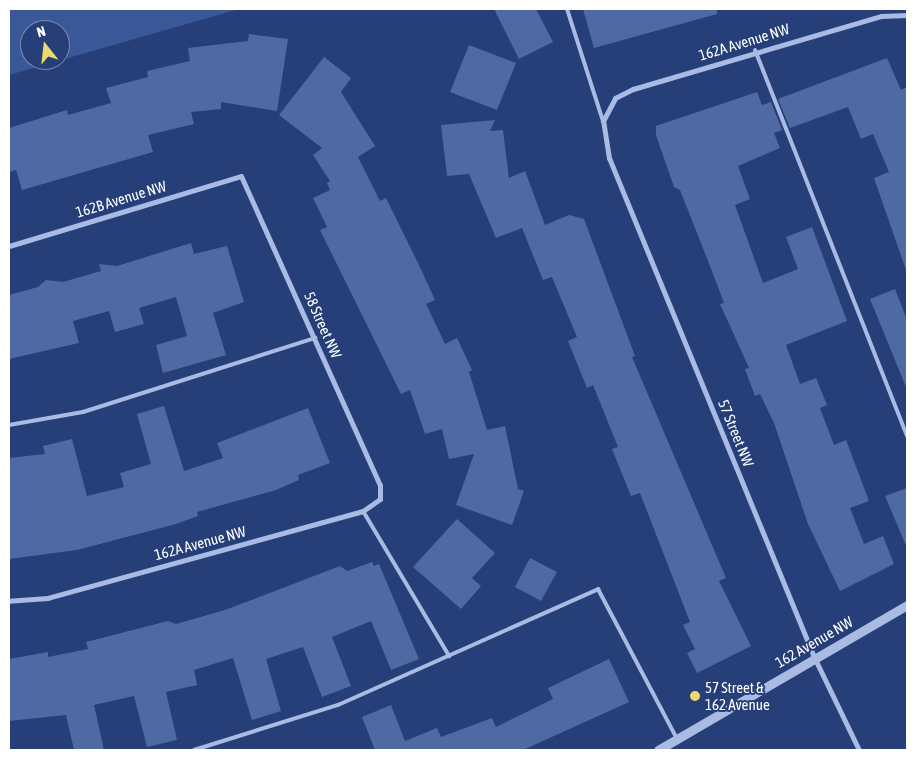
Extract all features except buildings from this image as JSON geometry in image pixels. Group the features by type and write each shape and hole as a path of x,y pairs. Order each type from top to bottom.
{"street":[{"name":"162A Avenue NW","path":"603,121 615,98 632,89 755,50 881,16 907,15"},
{"name":"57 Street NW","path":"603,121 609,158 814,658 859,750"},
{"name":"162B Avenue NW","path":"9,246 241,176"},
{"name":"58 Street NW","path":"241,176 380,485"},
{"name":"162A Avenue NW","path":"9,601 48,598 363,510 380,499 380,485"},
{"name":"162 Avenue NW","path":"658,750 907,605"}],"lane":[{"path":"567,9 603,121"},
{"path":"755,50 907,436"},
{"path":"9,425 83,412 315,338"},
{"path":"363,510 449,656"},
{"path":"194,750 338,705 598,589 678,739"}],"shaded area":[{"path":"9,9 239,9 70,57 70,20 20,20 20,70 26,70 9,75"}],"place":[{"name":"57 Street & 162 Avenue","path":"695,696"}]}
